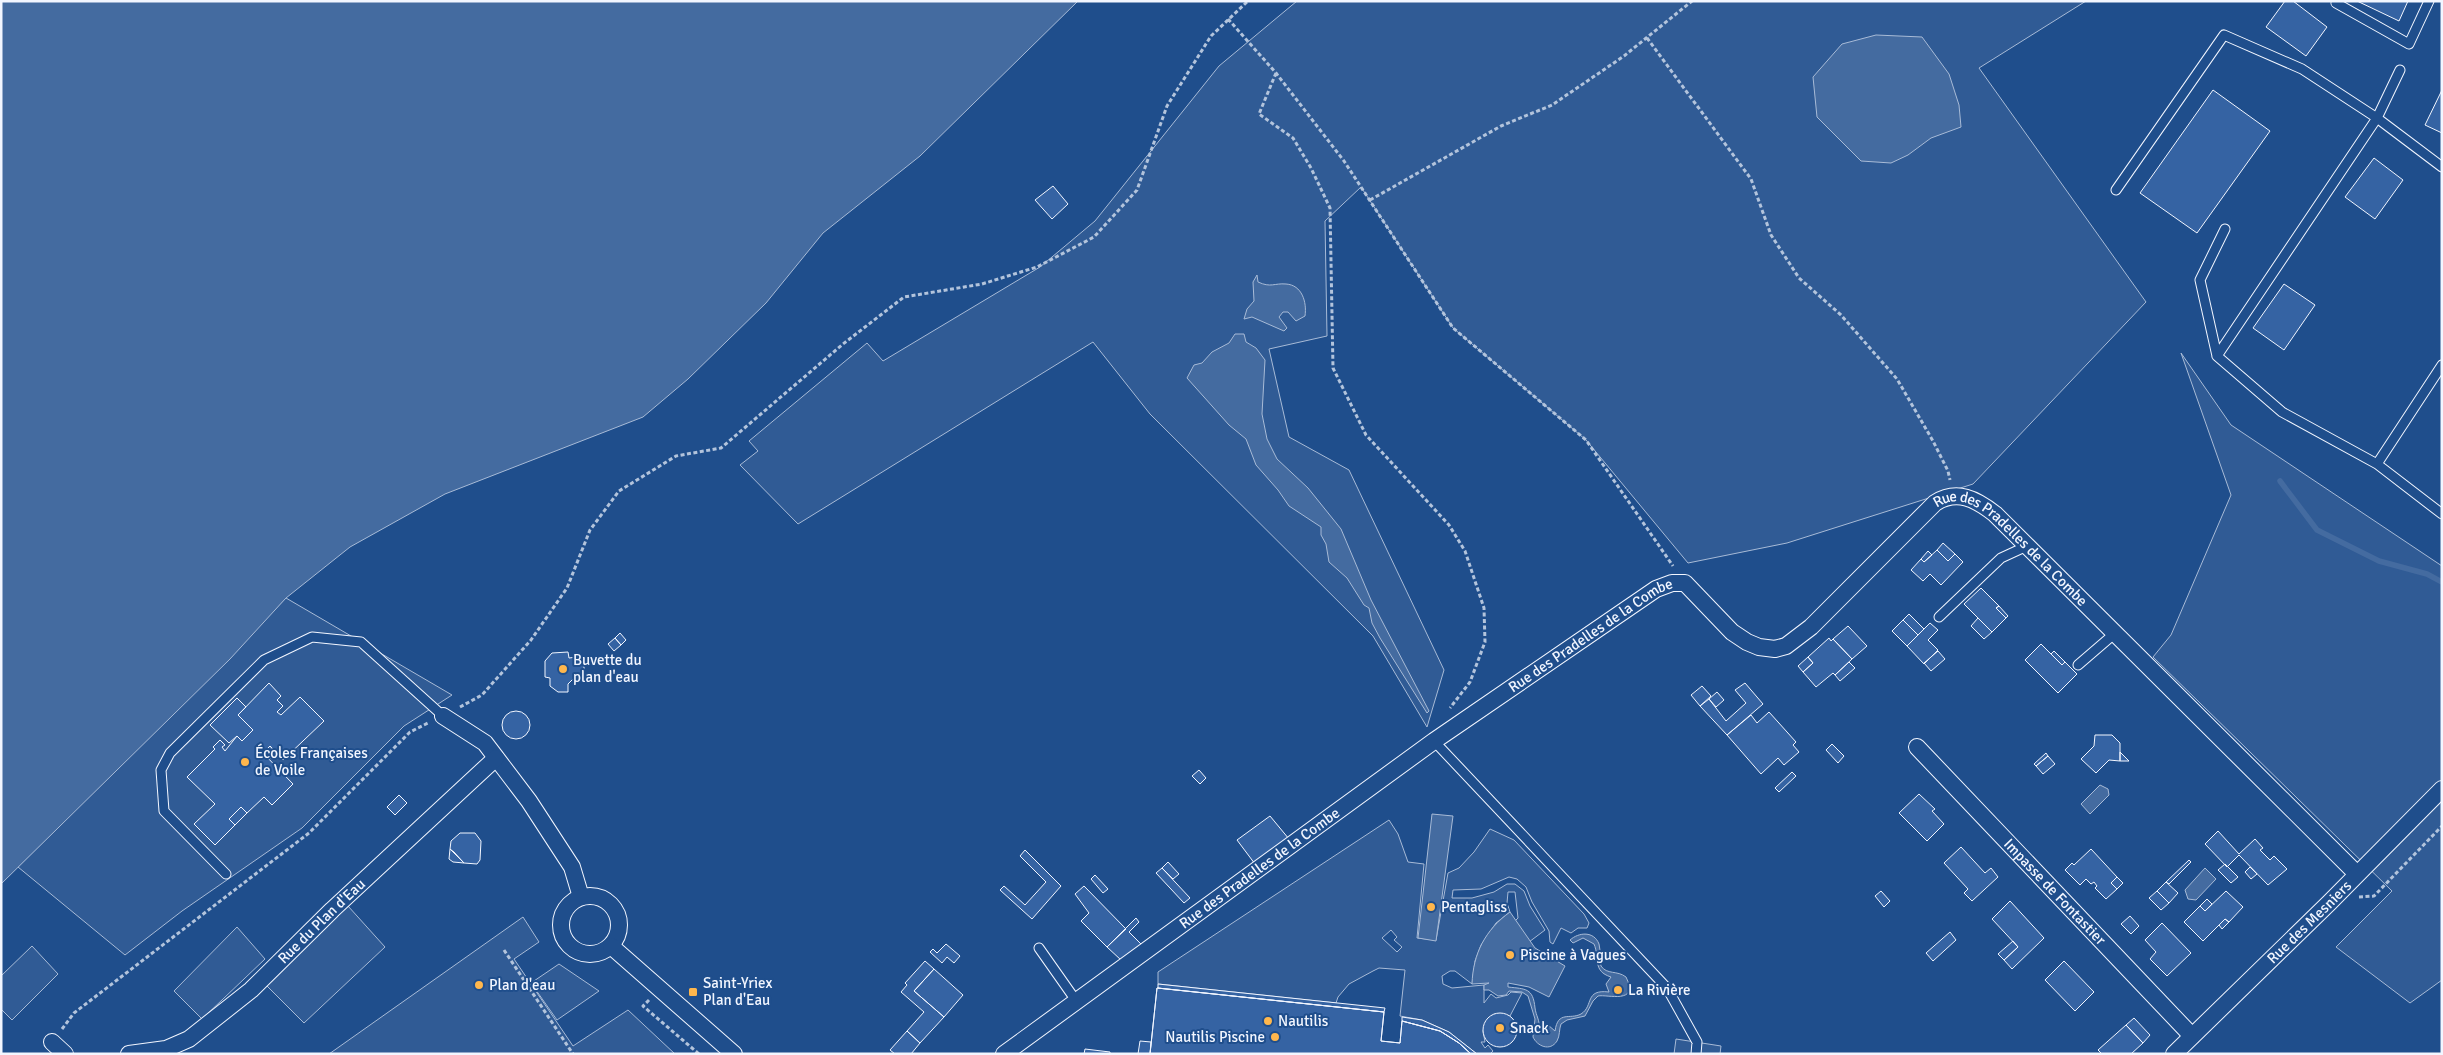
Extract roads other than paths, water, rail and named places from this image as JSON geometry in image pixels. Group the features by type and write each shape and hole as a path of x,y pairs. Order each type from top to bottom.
{"street":[{"name":"Rue des Pradelles de la Combe","path":"1004,1054 1434,741 1656,589 1672,583 1685,583 1732,632 1747,642 1760,647 1775,649 1786,646 1811,628 1935,503 1944,497 1964,496 1982,504 2027,546 2357,874"},
{"path":"443,716 485,743 529,801 572,867 581,897"},
{"name":"Impasse de Fontastier","path":"1917,747 2192,1036"},
{"name":"Rue du Plan d'Eau","path":"129,1054 166,1049 189,1039 251,990 332,910 496,758"},
{"name":"Rue des Mesniers","path":"2174,1054 2442,789"},
{"path":"581,897 598,897 607,901 614,908 618,917 619,927 617,936 610,946 598,953 589,954 572,948 565,940 561,931 561,921 564,912 570,904 581,897"},
{"path":"610,946 734,1054"},
{"path":"52,1042 65,1054"}],"lane":[{"path":"2337,1 2336,3 2409,44 2429,1"},
{"path":"2116,190 2224,35 2302,69 2377,118 2442,167"},
{"path":"2217,356 2377,118 2400,70"},
{"path":"2225,229 2200,280 2217,356 2282,412 2377,464 2442,514"},
{"path":"2377,464 2442,365"},
{"path":"1939,617 2001,558 2027,546"},
{"path":"2078,665 2114,634"},
{"path":"226,874 164,811 162,770 170,753 264,660 312,637 361,642 443,716"},
{"path":"1434,741 1667,988 1697,1042 1696,1054"},
{"path":"1040,948 1077,1002"}],"waterway":[{"path":"2280,481 2317,530 2379,561 2427,574 2442,582"}],"place":[{"name":"Buvette du plan d'eau","path":"563,669"},
{"name":"Écoles Françaises de Voile","path":"245,762"},
{"name":"Pentagliss","path":"1431,907"},
{"name":"Piscine à Vagues","path":"1510,955"},
{"name":"Plan d'eau","path":"479,985"},
{"name":"La Rivière","path":"1618,990"},
{"name":"Saint-Yriex Plan d'Eau","path":"693,992"},
{"name":"Nautilis","path":"1268,1021"},
{"name":"Snack","path":"1500,1028"},
{"name":"Nautilis Piscine","path":"1275,1037"}]}
